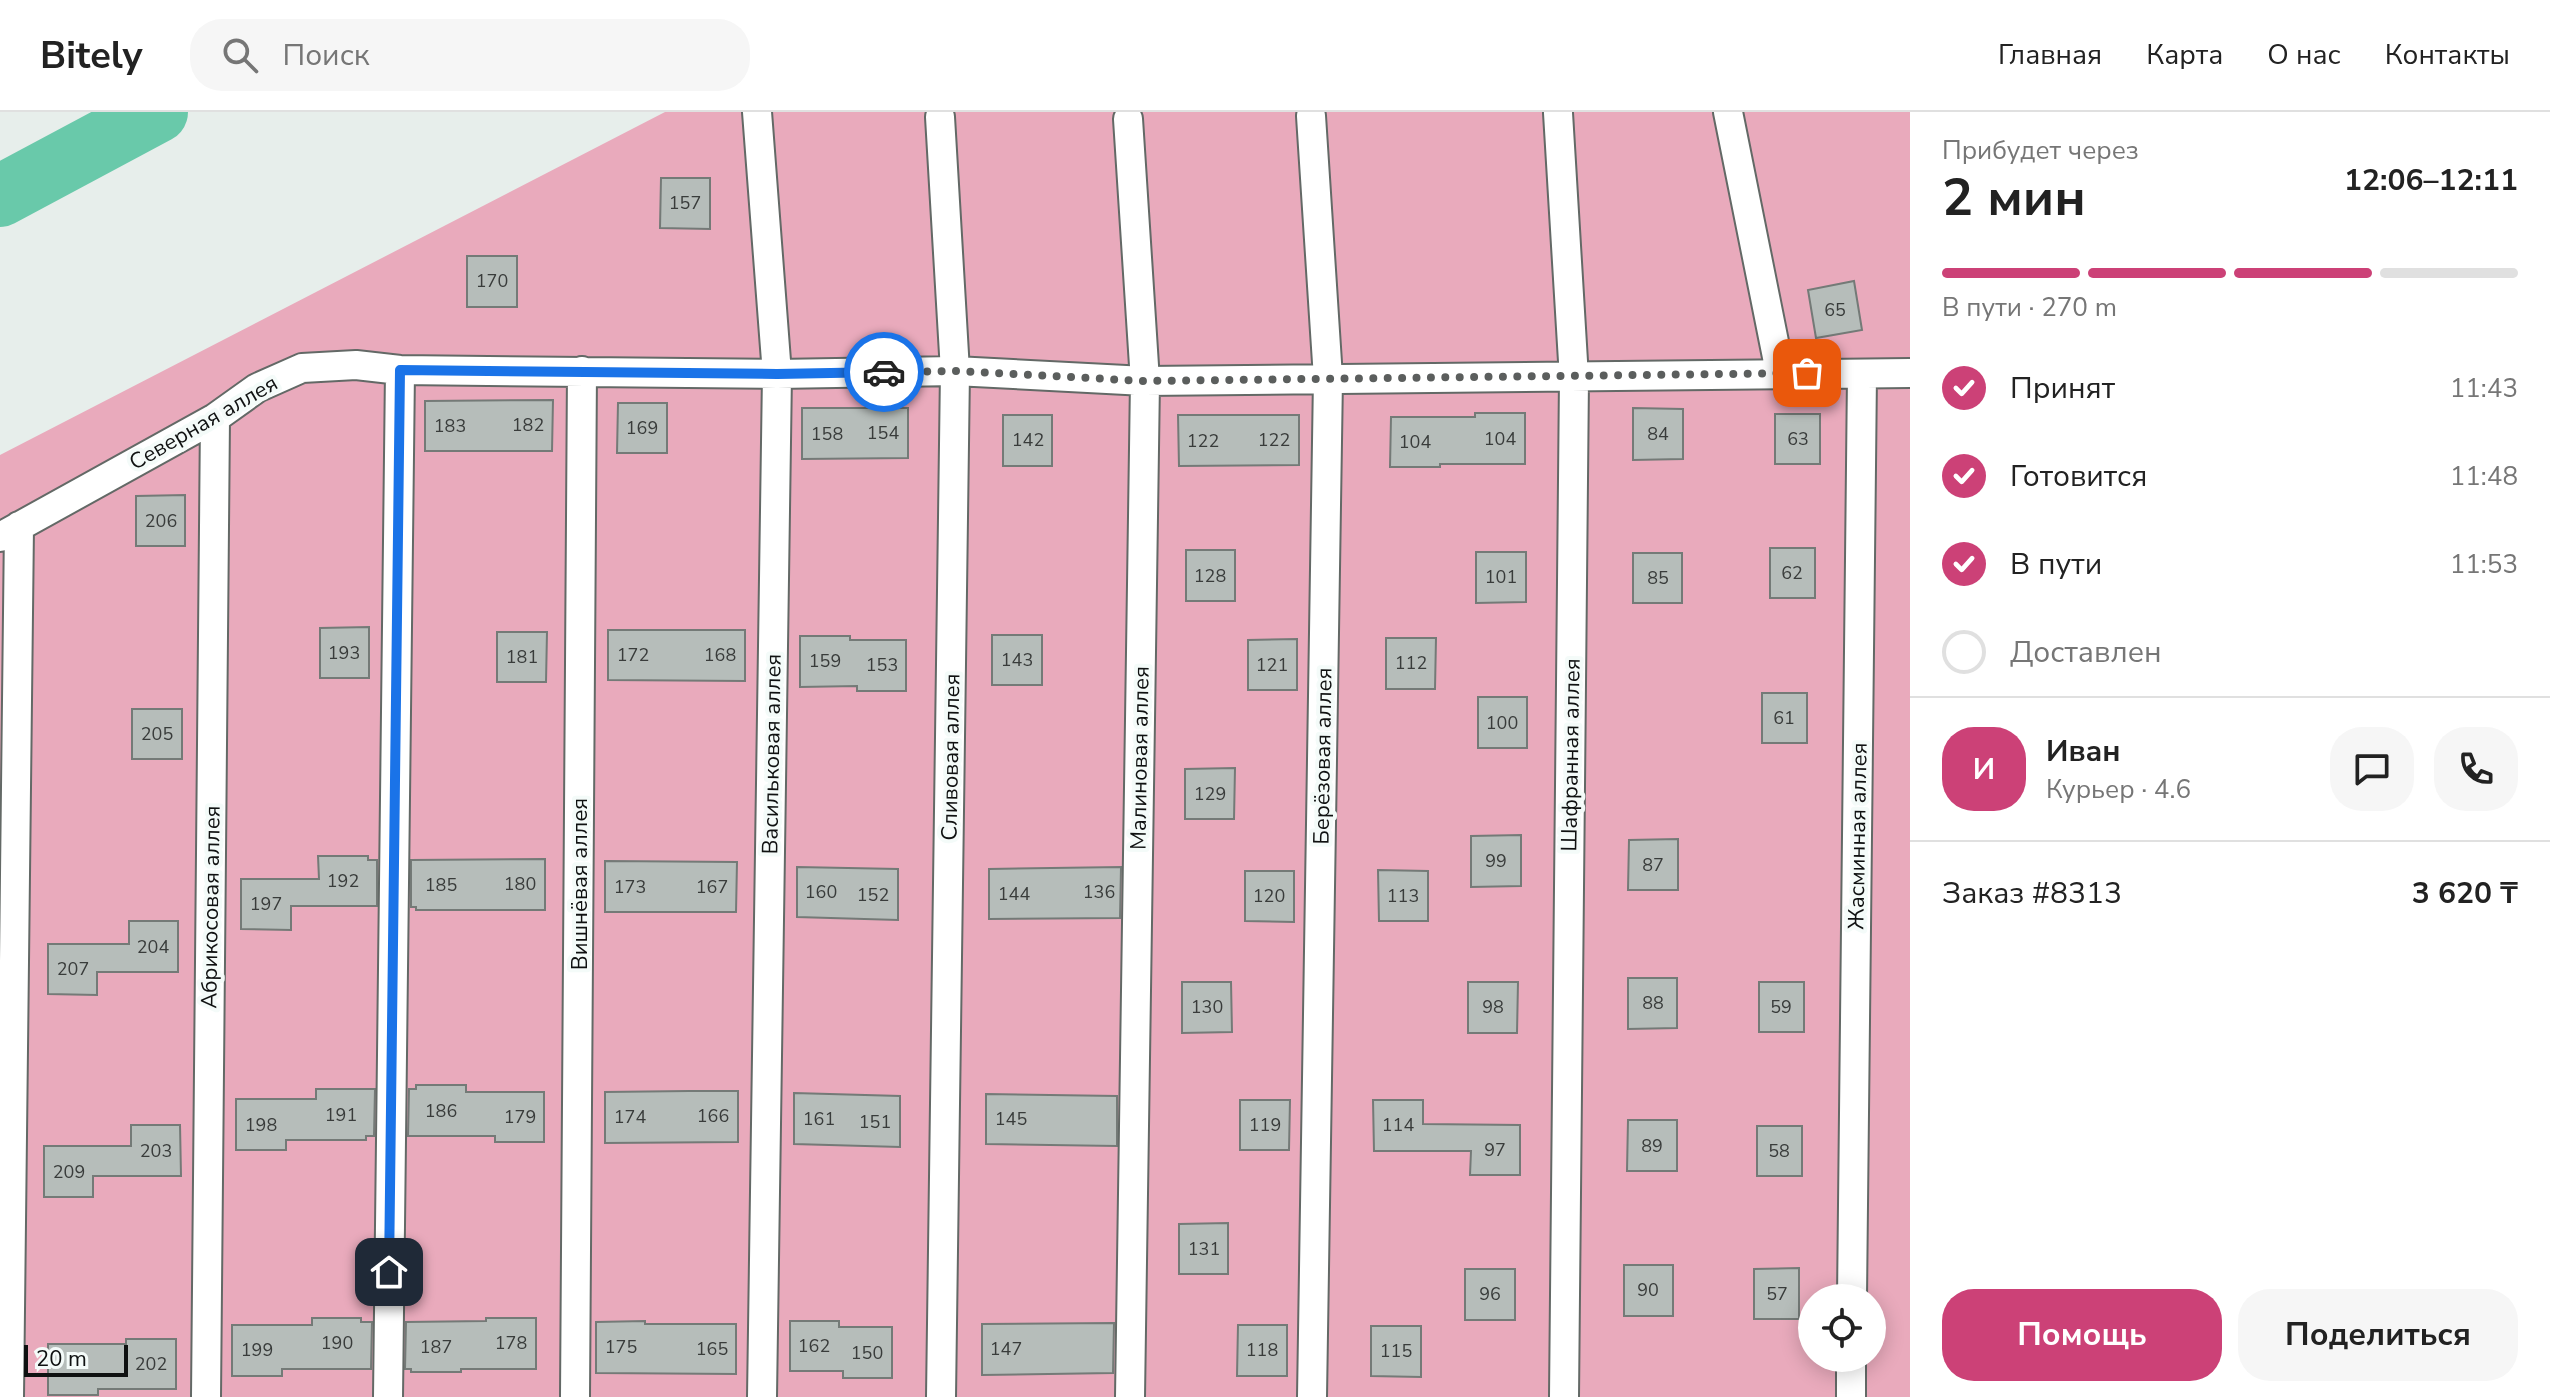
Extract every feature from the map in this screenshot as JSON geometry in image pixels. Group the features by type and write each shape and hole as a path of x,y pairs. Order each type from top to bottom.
{"street":[{"name":"Васильковая аллея","path":"757,112 777,374 762,1397"},
{"path":"1728,112 1780,372"},
{"name":"Шафранная аллея","path":"1558,113 1574,378 1564,1397"},
{"name":"Берёзовая аллея","path":"1311,116 1328,378 1312,1397"},
{"name":"Сливовая аллея","path":"940,117 955,371 941,1397"},
{"name":"Малиновая аллея","path":"1128,119 1145,381 1130,1397"},
{"name":"Северная аллея","path":"9,532 215,418 257,388 302,368 356,365 400,370 777,374 955,371 1145,381 1910,373"},
{"path":"388,1397 400,370"},
{"name":"Вишнёвая аллея","path":"575,1397 582,371"},
{"name":"Жасминная аллея","path":"1852,1284 1862,374"},
{"name":"Абрикосовая аллея","path":"206,1397 215,418"},
{"path":"9,532 9,1397"},
{"path":"1851,1372 1851,1397"}],"shaded area":[{"path":"665,112 1910,112 1910,1397 0,1397 0,455"}],"building":[{"path":"661,178 710,178 710,229 660,228"},
{"path":"467,256 517,256 517,307 467,307"},
{"path":"1854,281 1862,330 1816,338 1808,290"},
{"path":"553,400 552,451 425,451 425,401"},
{"path":"618,403 667,403 667,453 617,453"},
{"path":"802,408 908,408 908,458 802,459"},
{"path":"1633,408 1683,409 1683,459 1633,460"},
{"path":"1475,413 1525,413 1525,464 1390,467 1391,417 1475,417"},
{"path":"1775,414 1820,414 1820,464 1775,464"},
{"path":"1003,415 1052,415 1052,466 1003,466"},
{"path":"1178,415 1299,415 1299,465 1179,466"},
{"path":"185,495 185,546 136,546 136,496"},
{"path":"1770,548 1815,548 1815,598 1770,598"},
{"path":"1186,550 1235,550 1235,601 1186,601"},
{"path":"1476,552 1526,552 1526,602 1476,603"},
{"path":"1633,553 1682,553 1682,603 1633,603"},
{"path":"369,627 369,678 320,678 320,628"},
{"path":"608,630 745,630 745,681 608,680"},
{"path":"497,632 547,632 546,682 497,682"},
{"path":"992,635 1042,635 1042,685 992,685"},
{"path":"800,636 906,640 906,691 857,691 857,686 800,687"},
{"path":"1386,638 1436,638 1435,689 1386,689"},
{"path":"1297,639 1297,690 1248,690 1248,640"},
{"path":"1762,693 1807,693 1807,743 1762,743"},
{"path":"1478,697 1527,697 1527,748 1478,748"},
{"path":"132,709 182,709 182,759 132,759"},
{"path":"1235,768 1234,819 1185,819 1185,769"},
{"path":"1521,835 1521,886 1471,887 1471,836"},
{"path":"1678,839 1678,890 1628,890 1629,840"},
{"path":"318,856 368,856 368,860 377,860 377,906 291,906 291,930 241,929 241,879 319,879"},
{"path":"545,859 545,910 416,910 416,907 411,907 411,860"},
{"path":"605,861 737,862 736,912 605,912"},
{"path":"797,867 898,869 898,920 797,917"},
{"path":"1121,867 1120,918 989,919 989,869"},
{"path":"1378,870 1428,871 1428,921 1379,921"},
{"path":"1245,871 1294,871 1294,922 1245,921"},
{"path":"129,921 178,921 178,972 97,972 97,995 48,994 48,944 129,944"},
{"path":"1628,978 1677,978 1677,1028 1628,1029"},
{"path":"1182,982 1231,982 1232,1032 1182,1033"},
{"path":"1468,982 1518,982 1517,1033 1468,1033"},
{"path":"1759,982 1804,982 1804,1032 1759,1032"},
{"path":"416,1085 466,1085 466,1092 544,1092 544,1142 495,1142 495,1136 408,1136 409,1089 416,1089"},
{"path":"316,1089 375,1089 374,1136 366,1136 366,1140 286,1140 286,1150 236,1150 236,1099 316,1099"},
{"path":"738,1091 738,1142 605,1143 605,1092"},
{"path":"794,1093 900,1096 900,1147 794,1144"},
{"path":"986,1094 1117,1096 1117,1146 986,1144"},
{"path":"1240,1100 1290,1100 1289,1150 1240,1150"},
{"path":"1373,1100 1423,1100 1423,1124 1520,1125 1520,1175 1470,1175 1471,1151 1374,1151"},
{"path":"1628,1120 1677,1120 1677,1171 1627,1171"},
{"path":"131,1125 180,1125 181,1176 93,1176 93,1197 44,1197 44,1146 131,1146"},
{"path":"1757,1126 1802,1126 1802,1176 1757,1176"},
{"path":"1228,1223 1228,1274 1179,1274 1179,1224"},
{"path":"1624,1265 1673,1265 1673,1316 1624,1316"},
{"path":"1799,1268 1798,1319 1754,1319 1754,1269"},
{"path":"1465,1269 1515,1269 1515,1320 1465,1320"},
{"path":"312,1318 361,1318 361,1322 372,1322 371,1369 282,1369 282,1376 232,1376 232,1325 312,1325"},
{"path":"486,1318 536,1318 536,1369 411,1372 411,1369 405,1369 406,1322 486,1321"},
{"path":"645,1321 645,1324 736,1324 736,1374 596,1373 596,1322"},
{"path":"790,1321 839,1321 839,1327 892,1327 892,1378 843,1378 843,1371 790,1371"},
{"path":"1114,1323 1113,1373 982,1375 982,1324"},
{"path":"1238,1325 1287,1325 1287,1376 1237,1376"},
{"path":"1371,1326 1421,1326 1421,1377 1371,1376"},
{"path":"126,1339 176,1339 176,1389 98,1389 98,1395 48,1395 48,1344 126,1344"}],"waterway":[{"path":"0,196 157,112"}],"way so far":[{"path":"884,372 955,371 1145,381 1807,373"}],"route":[{"path":"389,1272 400,370 777,374 884,372"}]}
